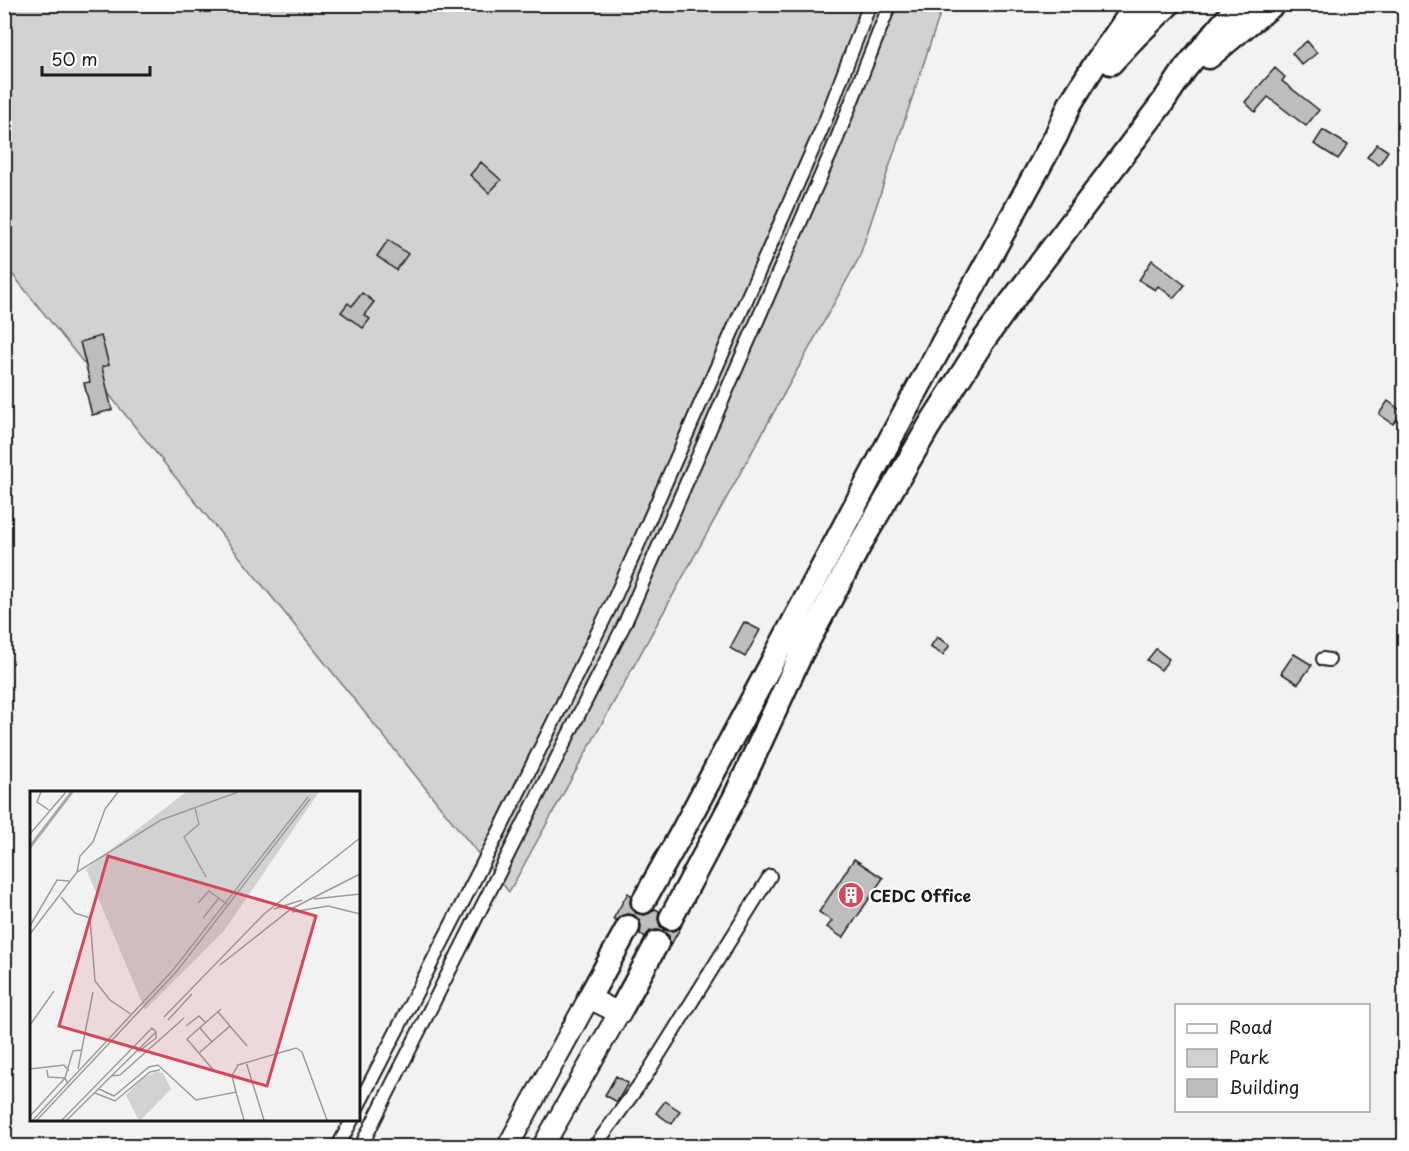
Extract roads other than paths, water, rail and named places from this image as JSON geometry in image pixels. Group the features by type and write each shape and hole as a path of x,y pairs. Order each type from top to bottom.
{"highway":[{"path":"642,902 687,822 979,274 1056,136 1070,104 1137,4"},
{"path":"1056,136 1121,51 1169,4"},
{"path":"671,918 735,797 801,654 862,541 962,373 1009,305 1163,102 1185,69 1239,4"},
{"path":"1163,102 1218,49 1274,4"},
{"path":"589,998 628,927"},
{"path":"619,1013 657,943"}],"main road":[{"path":"508,1146 589,998 619,1013 543,1146"}],"street":[{"path":"360,1102 501,828 615,597 824,123 870,4"},
{"path":"361,1146 625,623 836,141 890,4"},
{"path":"596,1146 645,1077 770,876"},
{"path":"338,1146 351,1121"}],"place":[{"name":"CEDC Office","path":"851,895"}]}
